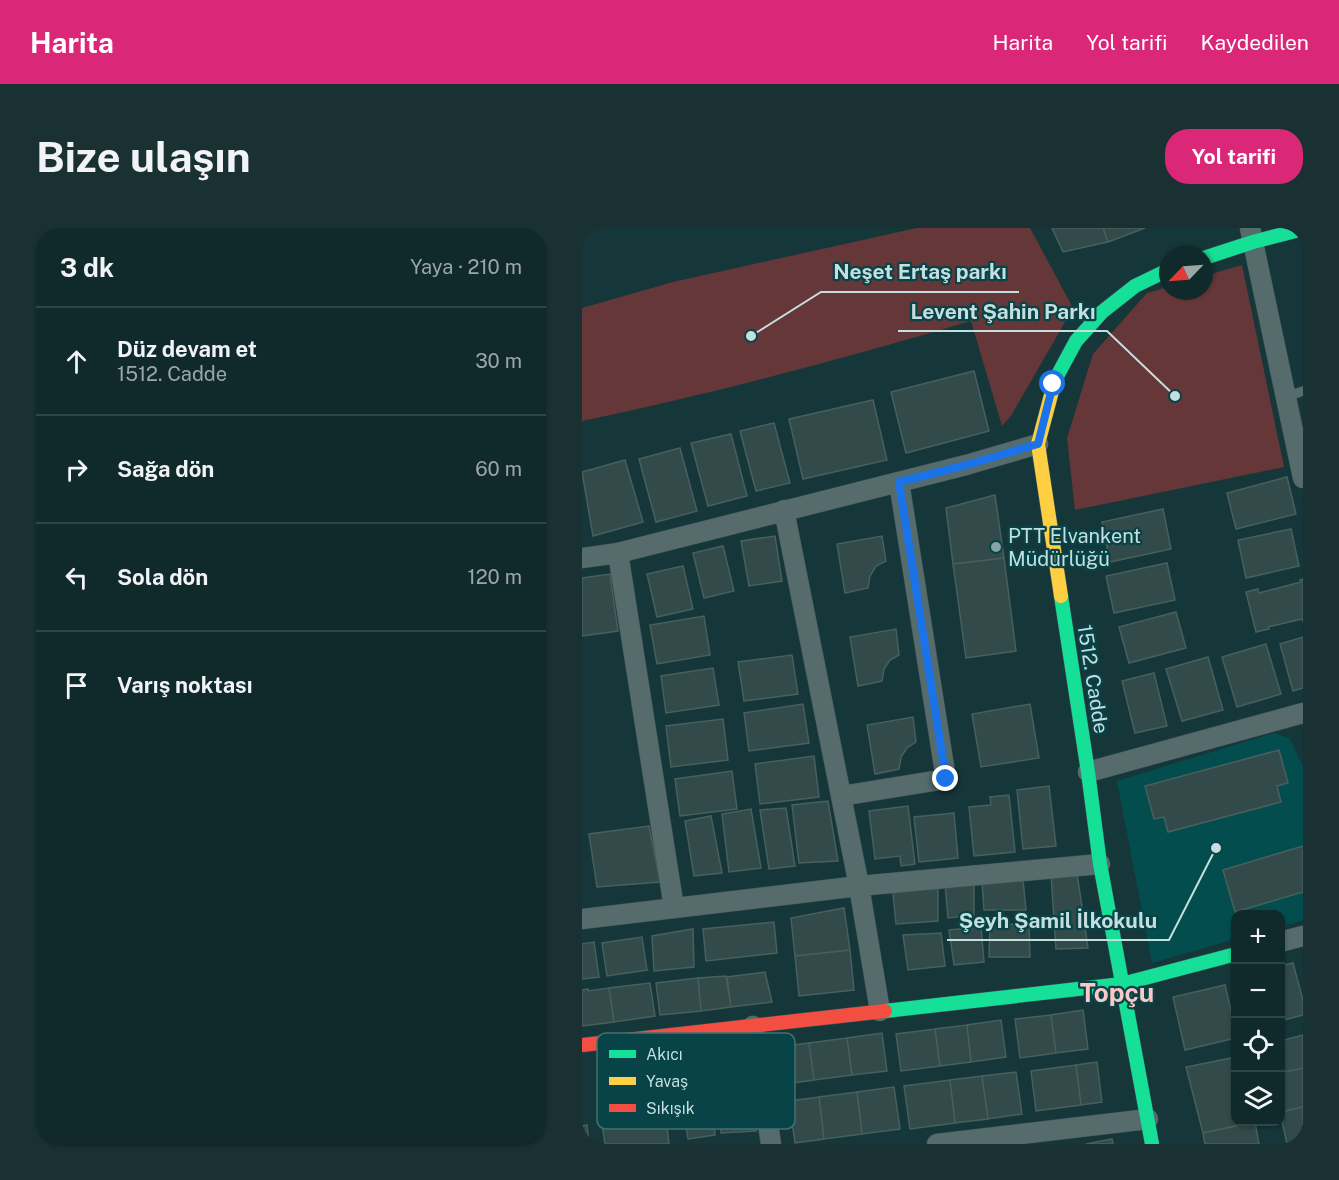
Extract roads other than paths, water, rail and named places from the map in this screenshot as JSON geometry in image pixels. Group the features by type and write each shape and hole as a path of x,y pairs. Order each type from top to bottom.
{"street":[{"path":"1213,254 1251,235 1303,229"},
{"path":"1251,235 1294,394 1293,416 1303,478"},
{"name":"1512. Cadde","path":"1152,1144 1100,864 1038,444 1053,384 1076,341 1102,312 1135,286 1159,274"},
{"path":"582,558 618,553 966,465 1038,444"},
{"path":"841,796 946,779 899,482"},
{"path":"784,510 859,886 880,1011"},
{"path":"618,553 674,908"},
{"path":"1088,772 1303,713"},
{"path":"582,919 859,886 1100,864"},
{"path":"1285,941 1303,936"},
{"path":"690,1033 1122,984 1231,955"},
{"path":"753,1026 754,1033"},
{"path":"582,1045 597,1043"},
{"path":"938,1144 1148,1119"},
{"path":"769,1129 771,1144"}],"place":[{"name":"Neşet Ertaş parkı","path":"751,336"},
{"name":"Levent Şahin Parkı","path":"1175,396"},
{"name":"PTT Elvankent Müdürlüğü","path":"996,547"},
{"name":"Şeyh Şamil İlkokulu","path":"1216,848"}],"district":[{"name":"Topçu","path":"1117,992"}]}
